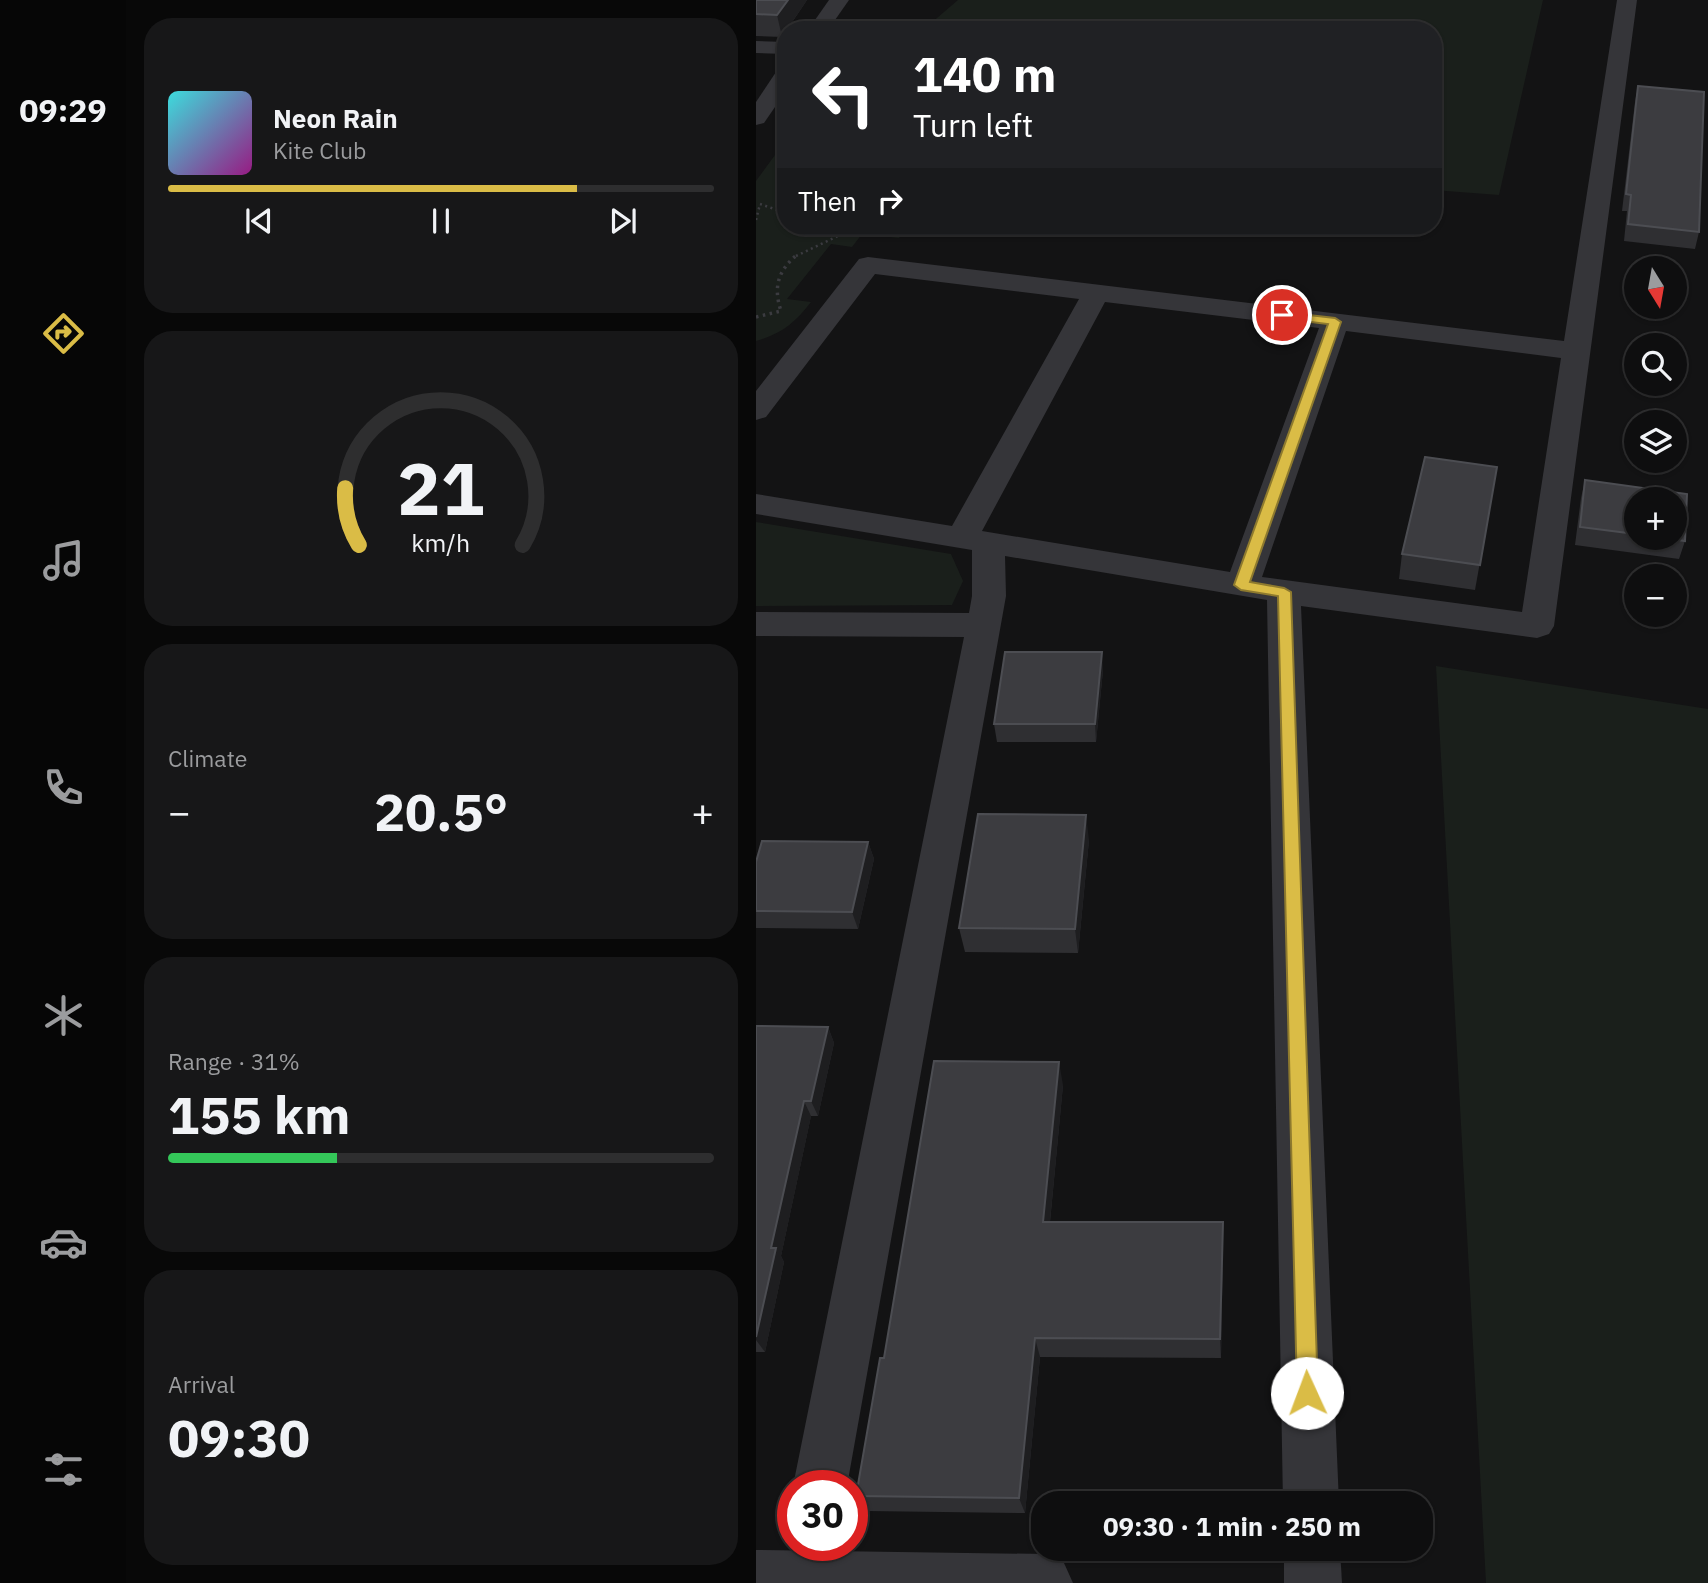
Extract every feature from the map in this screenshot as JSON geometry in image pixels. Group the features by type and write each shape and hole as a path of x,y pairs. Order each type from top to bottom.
{"street":[{"path":"824,21 839,0"},
{"path":"756,504 1284,592 1537,626 1627,0"},
{"path":"756,47 777,48"},
{"path":"756,66 777,67"},
{"path":"756,118 777,87"},
{"path":"756,411 868,265 1577,351"},
{"path":"824,1470 989,596 975,542 1096,293"},
{"path":"1241,585 1335,322"},
{"path":"756,365 789,367"},
{"path":"1284,592 1311,1491"},
{"path":"756,624 983,625"},
{"path":"1312,1561 1313,1583"},
{"path":"793,1571 1044,1583"}],"path":[{"path":"756,220 760,204 777,210"},
{"path":"756,317 781,312 775,302 774,281 779,271 800,252 839,235"}],"shaded area":[{"path":"958,0 1543,0 1499,195 1442,191 1442,21 934,21"},
{"path":"777,152 777,235 861,235 852,247 831,244 787,299 811,302 787,327 756,341 756,181"},
{"path":"871,235 901,235 899,238"},
{"path":"756,522 951,554 963,581 952,605 756,606"},
{"path":"1436,666 1708,709 1708,1583 1486,1583"}],"building":[{"path":"756,0 788,0 777,15 756,14"},
{"path":"1638,86 1704,92 1699,232 1628,224 1631,195 1626,194"},
{"path":"1425,457 1497,467 1480,565 1402,554"},
{"path":"1585,480 1636,487 1624,487 1624,532 1580,527"},
{"path":"1005,652 1102,652 1095,724 994,724"},
{"path":"978,814 1086,815 1075,929 959,928"},
{"path":"762,841 868,842 852,912 756,911 756,862"},
{"path":"756,1026 828,1027 811,1101 804,1101 771,1248 776,1248 756,1337"},
{"path":"934,1061 1059,1062 1043,1222 1223,1222 1220,1339 1035,1338 1019,1498 868,1496 868,1470 861,1470 880,1358 884,1358"}],"route":[{"path":"1282,315 1335,322 1241,585 1284,592 1307,1393"}]}
